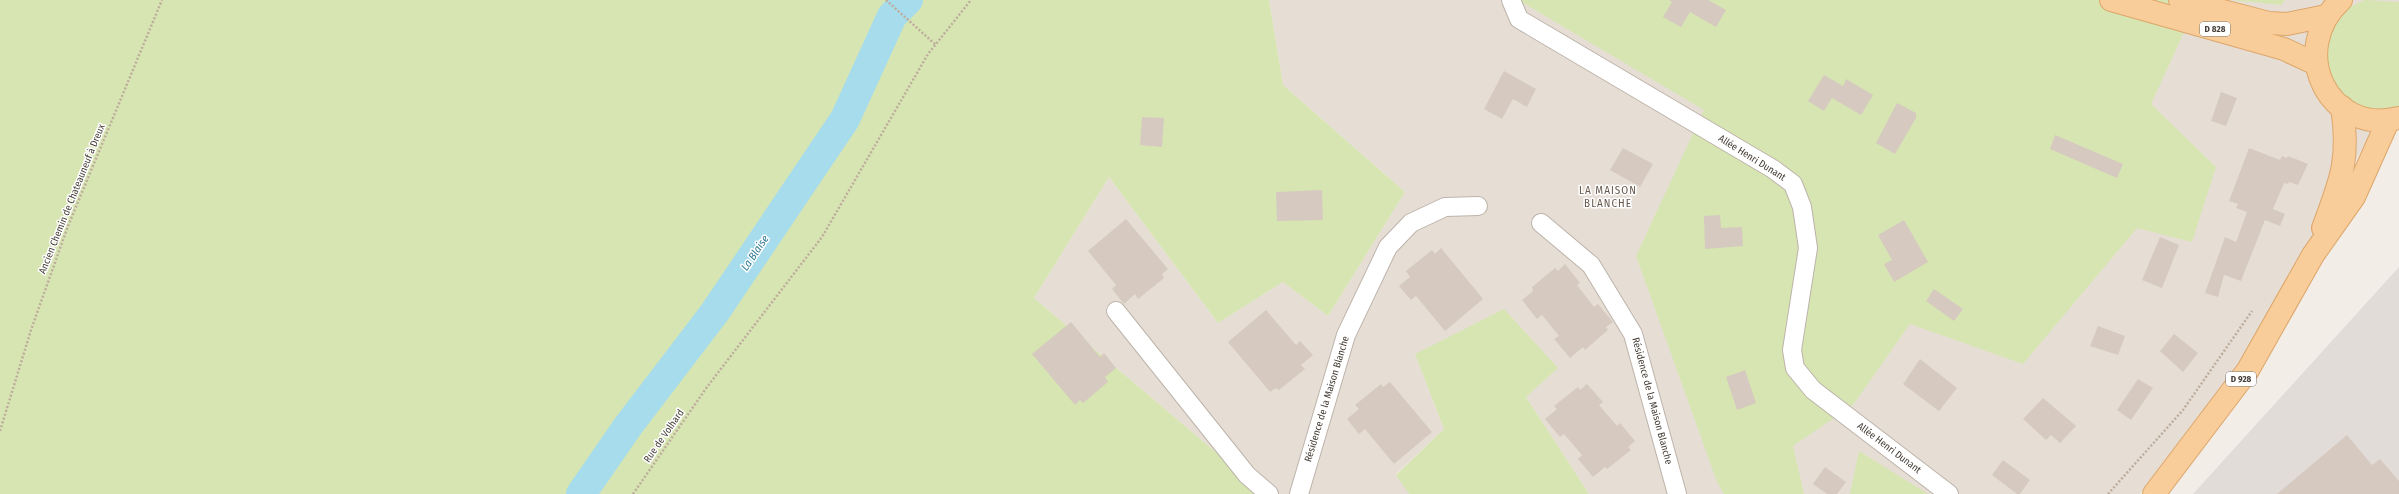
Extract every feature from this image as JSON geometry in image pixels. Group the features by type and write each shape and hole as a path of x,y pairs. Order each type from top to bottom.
{"main road":[{"name":"D 828","path":"2111,0 2284,49 2316,64"},
{"name":"D 828","path":"2180,0 2269,23 2287,24 2333,8"},
{"path":"2333,8 2319,31 2315,47 2316,64 2321,81 2330,95 2342,107 2361,117 2393,120"},
{"name":"D 928","path":"2313,255 2344,165 2346,134 2342,107"},
{"name":"D 928","path":"2154,494 2248,370 2313,255 2354,197 2393,120"}],"street":[{"name":"Allée Henri Dunant","path":"1511,0 1519,19 1773,169 1793,184 1802,208 1808,248 1792,350 1795,368 1813,390 1949,494"},
{"name":"Résidence de la Maison Blanche","path":"1299,494 1346,335 1388,247 1411,223 1445,207 1478,206"},
{"name":"Résidence de la Maison Blanche","path":"1541,223 1591,265 1633,334 1677,494"},
{"path":"1116,311 1247,474 1269,494"}],"path":[{"name":"Ancien Chemin de Chateauneuf à Dreux","path":"0,431 31,330 68,226 162,0"},
{"path":"886,0 936,45"},
{"name":"Rue de Volhard","path":"633,494 707,387 822,237 924,61 971,0"},
{"path":"2108,494 2183,410 2252,312"}],"shaded area":[{"path":"1269,0 2399,0 2399,112 2369,136 2243,365 2140,494 1589,494 1526,397 1557,368 1415,354 1444,429 1396,474 1409,494 1265,494 1034,298 1109,177 1218,323 1283,282 1328,316 1405,192 1283,85"},
{"path":"2399,267 2399,494 2193,494"}],"green space":[{"path":"0,0 1269,0 1283,85 1405,192 1328,316 1283,282 1218,323 1109,177 1034,298 1265,494 0,494"},
{"path":"1518,0 2199,0 2151,104 2216,167 2192,242 2137,228 2023,364 1910,324 1853,405 1793,446 1804,494 1724,494 1717,482 1636,256 1704,110"},
{"path":"2231,0 2285,0 2281,5"},
{"path":"2365,0 2399,2 2399,106 2376,110 2355,105 2339,91 2329,73 2325,53 2329,32 2342,13"},
{"path":"1504,309 1558,368 1526,397 1589,494 1409,494 1396,475 1444,429 1415,354"},
{"path":"1859,451 1928,494 1850,494"}],"building":[{"path":"1669,0 1708,0 1726,10 1716,27 1690,12 1681,27 1663,17 1672,2"},
{"path":"1504,71 1536,89 1527,107 1513,99 1502,119 1484,109"},
{"path":"1824,75 1843,86 1846,79 1873,95 1861,115 1832,98 1824,111 1808,101"},
{"path":"2221,92 2237,98 2226,126 2211,121"},
{"path":"1897,103 1916,113 1916,118 1895,154 1876,143"},
{"path":"1142,117 1164,118 1162,147 1140,145"},
{"path":"2055,135 2123,164 2117,178 2050,149"},
{"path":"1623,148 1653,164 1640,187 1610,170"},
{"path":"2249,148 2280,160 2282,156 2287,158 2288,156 2308,164 2298,185 2289,182 2288,184 2284,183 2273,209 2285,214 2280,226 2265,220 2241,281 2224,275 2218,297 2205,293 2225,237 2236,242 2247,212 2236,208 2238,204 2229,201"},
{"path":"1322,190 1323,220 1277,221 1276,192"},
{"path":"1720,215 1721,228 1742,227 1743,246 1705,249 1704,216"},
{"path":"1126,219 1168,269 1162,274 1164,278 1138,299 1135,294 1124,304 1112,289 1116,285 1088,251"},
{"path":"1904,220 1928,262 1894,282 1884,264 1892,260 1878,235"},
{"path":"2160,237 2179,245 2162,288 2142,280"},
{"path":"1441,248 1483,299 1445,331 1416,296 1411,300 1399,286 1410,277 1406,271 1432,250 1435,254"},
{"path":"1565,264 1580,283 1577,285 1594,307 1598,304 1613,322 1606,327 1608,330 1585,350 1583,347 1570,358 1554,339 1559,336 1542,315 1537,319 1522,300 1533,291 1532,287 1555,268 1558,271"},
{"path":"1934,289 1963,309 1954,321 1926,301"},
{"path":"1266,310 1296,345 1300,341 1313,355 1301,365 1305,369 1279,390 1276,388 1270,392 1228,342"},
{"path":"1071,322 1100,357 1104,353 1116,368 1105,377 1108,382 1083,403 1080,400 1075,405 1032,354"},
{"path":"2098,326 2125,336 2118,355 2090,346"},
{"path":"2174,334 2198,353 2183,372 2160,351"},
{"path":"1920,359 1957,388 1939,411 1903,384"},
{"path":"1745,370 1756,403 1737,410 1726,377"},
{"path":"2138,379 2153,388 2131,420 2117,410"},
{"path":"1390,382 1432,432 1394,464 1365,429 1359,434 1347,419 1359,409 1355,405 1381,384 1383,387"},
{"path":"1587,384 1603,402 1599,405 1617,426 1620,423 1635,441 1628,447 1631,450 1607,469 1605,467 1593,477 1578,459 1582,455 1564,434 1560,437 1545,419 1557,409 1554,406 1578,387 1580,390"},
{"path":"2043,398 2076,426 2060,443 2051,435 2046,440 2023,419"},
{"path":"2347,435 2372,465 2380,459 2399,481 2399,494 2277,494"},
{"path":"2003,460 2030,480 2020,494 2017,494 1992,475"},
{"path":"1825,467 1846,482 1837,494 1827,494 1813,484"}],"waterway":[{"name":"La Blaise","path":"581,494 628,426 715,312 845,119 892,16 908,0"}],"district":[{"name":"LA MAISON BLANCHE","path":"1608,196"}]}
